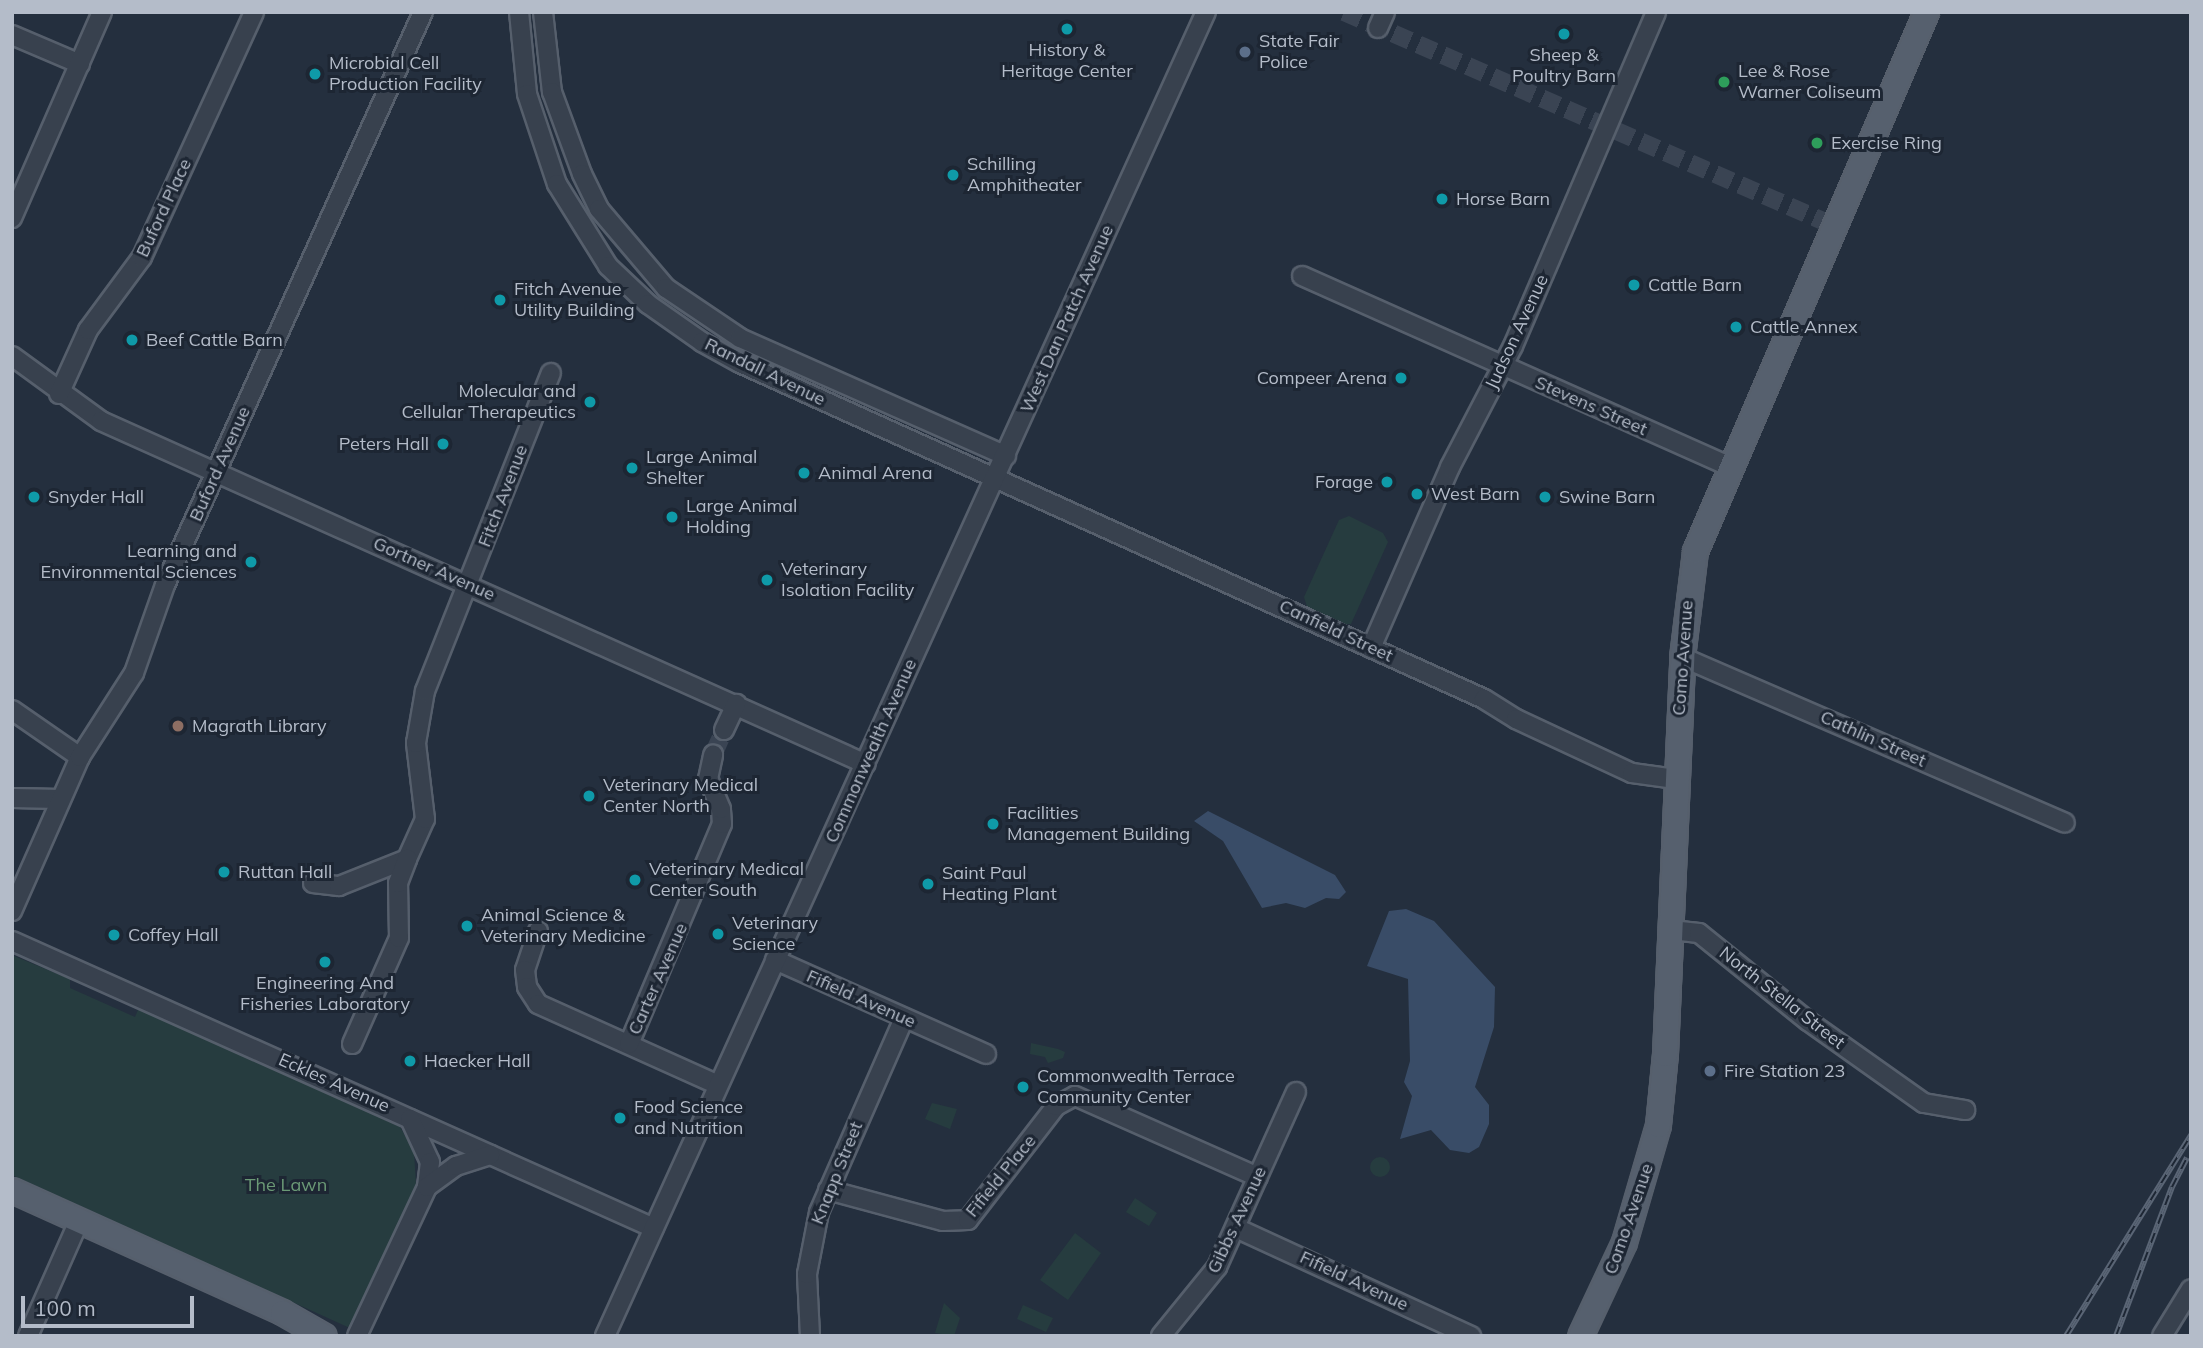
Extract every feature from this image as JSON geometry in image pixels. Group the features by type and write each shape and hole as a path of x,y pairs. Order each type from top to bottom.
{"main road":[{"name":"Como Avenue","path":"1580,1336 1610,1277 1648,1169 1662,1096 1682,657 1695,551 1728,466 1926,12"},
{"path":"12,1190 282,1312 324,1336"}],"street":[{"path":"12,218 102,12"},
{"name":"Buford Place","path":"59,394 88,330 142,257 254,12"},
{"name":"Buford Avenue","path":"12,911 80,757 134,673 159,601 422,12"},
{"name":"Randall Avenue","path":"519,12 527,94 557,184 608,266 630,288 702,342 740,363 996,478"},
{"name":"Randall Avenue","path":"543,12 552,92 570,146 599,209 666,288 740,338 1006,456"},
{"name":"West Dan Patch Avenue","path":"928,625 1206,12"},
{"name":"Judson Avenue","path":"1371,648 1450,467 1502,367 1656,12"},
{"path":"12,35 80,64"},
{"path":"630,288 648,270"},
{"name":"Stevens Street","path":"1302,276 1728,466"},
{"name":"Gortner Avenue","path":"12,356 59,394 101,421 470,584 866,764"},
{"name":"Fitch Avenue","path":"352,1044 399,938 398,883 425,819 416,743 420,708 551,373"},
{"name":"Canfield Street","path":"996,478 1371,648 1632,773 1676,779"},
{"name":"Commonwealth Avenue","path":"605,1336 928,625"},
{"name":"Cathlin Street","path":"1682,657 2065,823"},
{"path":"724,730 736,705"},
{"path":"12,710 80,757"},
{"name":"Carter Avenue","path":"629,1044 722,824 721,809 708,779 713,755"},
{"path":"12,798 60,799"},
{"path":"313,883 339,886 407,859"},
{"name":"North Stella Street","path":"1671,930 1699,933 1808,1021 1924,1103 1965,1110"},
{"path":"538,931 525,970 531,998 718,1085"},
{"name":"Eckles Avenue","path":"12,941 654,1228"},
{"name":"Fifield Avenue","path":"775,960 986,1054"},
{"name":"Knapp Street","path":"810,1336 808,1261 828,1190 904,1018"},
{"name":"Gibbs Avenue","path":"1161,1336 1208,1282 1236,1228 1296,1092"},
{"name":"Fifield Place","path":"828,1190 932,1219 964,1222 973,1217 1056,1106 1068,1097 1079,1097 1258,1177"},
{"path":"358,1336 427,1187 430,1161 424,1141 408,1116"},
{"path":"427,1187 456,1166 491,1156"},
{"path":"28,1336 79,1221"},
{"name":"Fifield Avenue","path":"1236,1228 1471,1336"},
{"path":"2162,1336 2191,1289"}],"green space":[{"path":"1349,516 1383,533 1388,542 1351,624 1341,624 1307,607 1304,597 1339,520"},
{"name":"The Lawn","path":"14,956 70,979 70,988 135,1017 140,1005 400,1127 414,1152 416,1184 352,1329 12,1175"},
{"path":"1031,1043 1065,1052 1063,1058 1048,1063 1045,1057 1030,1054"},
{"path":"932,1103 957,1109 950,1129 925,1119"},
{"path":"1380,1157 1387,1160 1390,1167 1387,1174 1380,1177 1373,1174 1370,1167 1373,1160"},
{"path":"1135,1198 1157,1213 1149,1226 1126,1212"},
{"path":"1075,1233 1101,1253 1068,1300 1040,1280"},
{"path":"944,1303 960,1318 954,1336 935,1333"},
{"path":"1023,1305 1053,1318 1046,1332 1017,1319"}],"water":[{"path":"1208,811 1335,875 1346,892 1339,899 1326,898 1305,908 1286,903 1262,908 1223,841 1194,821"},
{"path":"1406,909 1434,921 1495,987 1494,1027 1475,1087 1489,1105 1489,1124 1479,1147 1469,1153 1450,1150 1431,1130 1400,1139 1412,1096 1404,1082 1410,1061 1408,979 1367,966 1389,911"}],"tunnel":[{"path":"1344,12 1832,225"},
{"path":"713,755 724,730"}],"railway":[{"path":"2066,1336 2191,1135"},
{"path":"2116,1336 2172,1187 2187,1158"}],"place":[{"name":"History & Heritage Center","path":"1067,29"},
{"name":"Sheep & Poultry Barn","path":"1564,34"},
{"name":"State Fair Police","path":"1245,52"},
{"name":"Microbial Cell Production Facility","path":"315,74"},
{"name":"Lee & Rose Warner Coliseum","path":"1724,82"},
{"name":"Exercise Ring","path":"1817,143"},
{"name":"Schilling Amphitheater","path":"953,175"},
{"name":"Horse Barn","path":"1442,199"},
{"name":"Cattle Barn","path":"1634,285"},
{"name":"Fitch Avenue Utility Building","path":"500,300"},
{"name":"Cattle Annex","path":"1736,327"},
{"name":"Beef Cattle Barn","path":"132,340"},
{"name":"Compeer Arena","path":"1401,378"},
{"name":"Molecular and Cellular Therapeutics","path":"590,402"},
{"name":"Peters Hall","path":"443,444"},
{"name":"Large Animal Shelter","path":"632,468"},
{"name":"Animal Arena","path":"804,473"},
{"name":"Forage","path":"1387,482"},
{"name":"West Barn","path":"1417,494"},
{"name":"Snyder Hall","path":"34,497"},
{"name":"Swine Barn","path":"1545,497"},
{"name":"Large Animal Holding","path":"672,517"},
{"name":"Learning and Environmental Sciences","path":"251,562"},
{"name":"Veterinary Isolation Facility","path":"767,580"},
{"name":"Magrath Library","path":"178,726"},
{"name":"Veterinary Medical Center North","path":"589,796"},
{"name":"Facilities Management Building","path":"993,824"},
{"name":"Ruttan Hall","path":"224,872"},
{"name":"Veterinary Medical Center South","path":"635,880"},
{"name":"Saint Paul Heating Plant","path":"928,884"},
{"name":"Animal Science & Veterinary Medicine","path":"467,926"},
{"name":"Veterinary Science","path":"718,934"},
{"name":"Coffey Hall","path":"114,935"},
{"name":"Engineering And Fisheries Laboratory","path":"325,962"},
{"name":"Haecker Hall","path":"410,1061"},
{"name":"Fire Station 23","path":"1710,1071"},
{"name":"Commonwealth Terrace Community Center","path":"1023,1087"},
{"name":"Food Science and Nutrition","path":"620,1118"}]}
